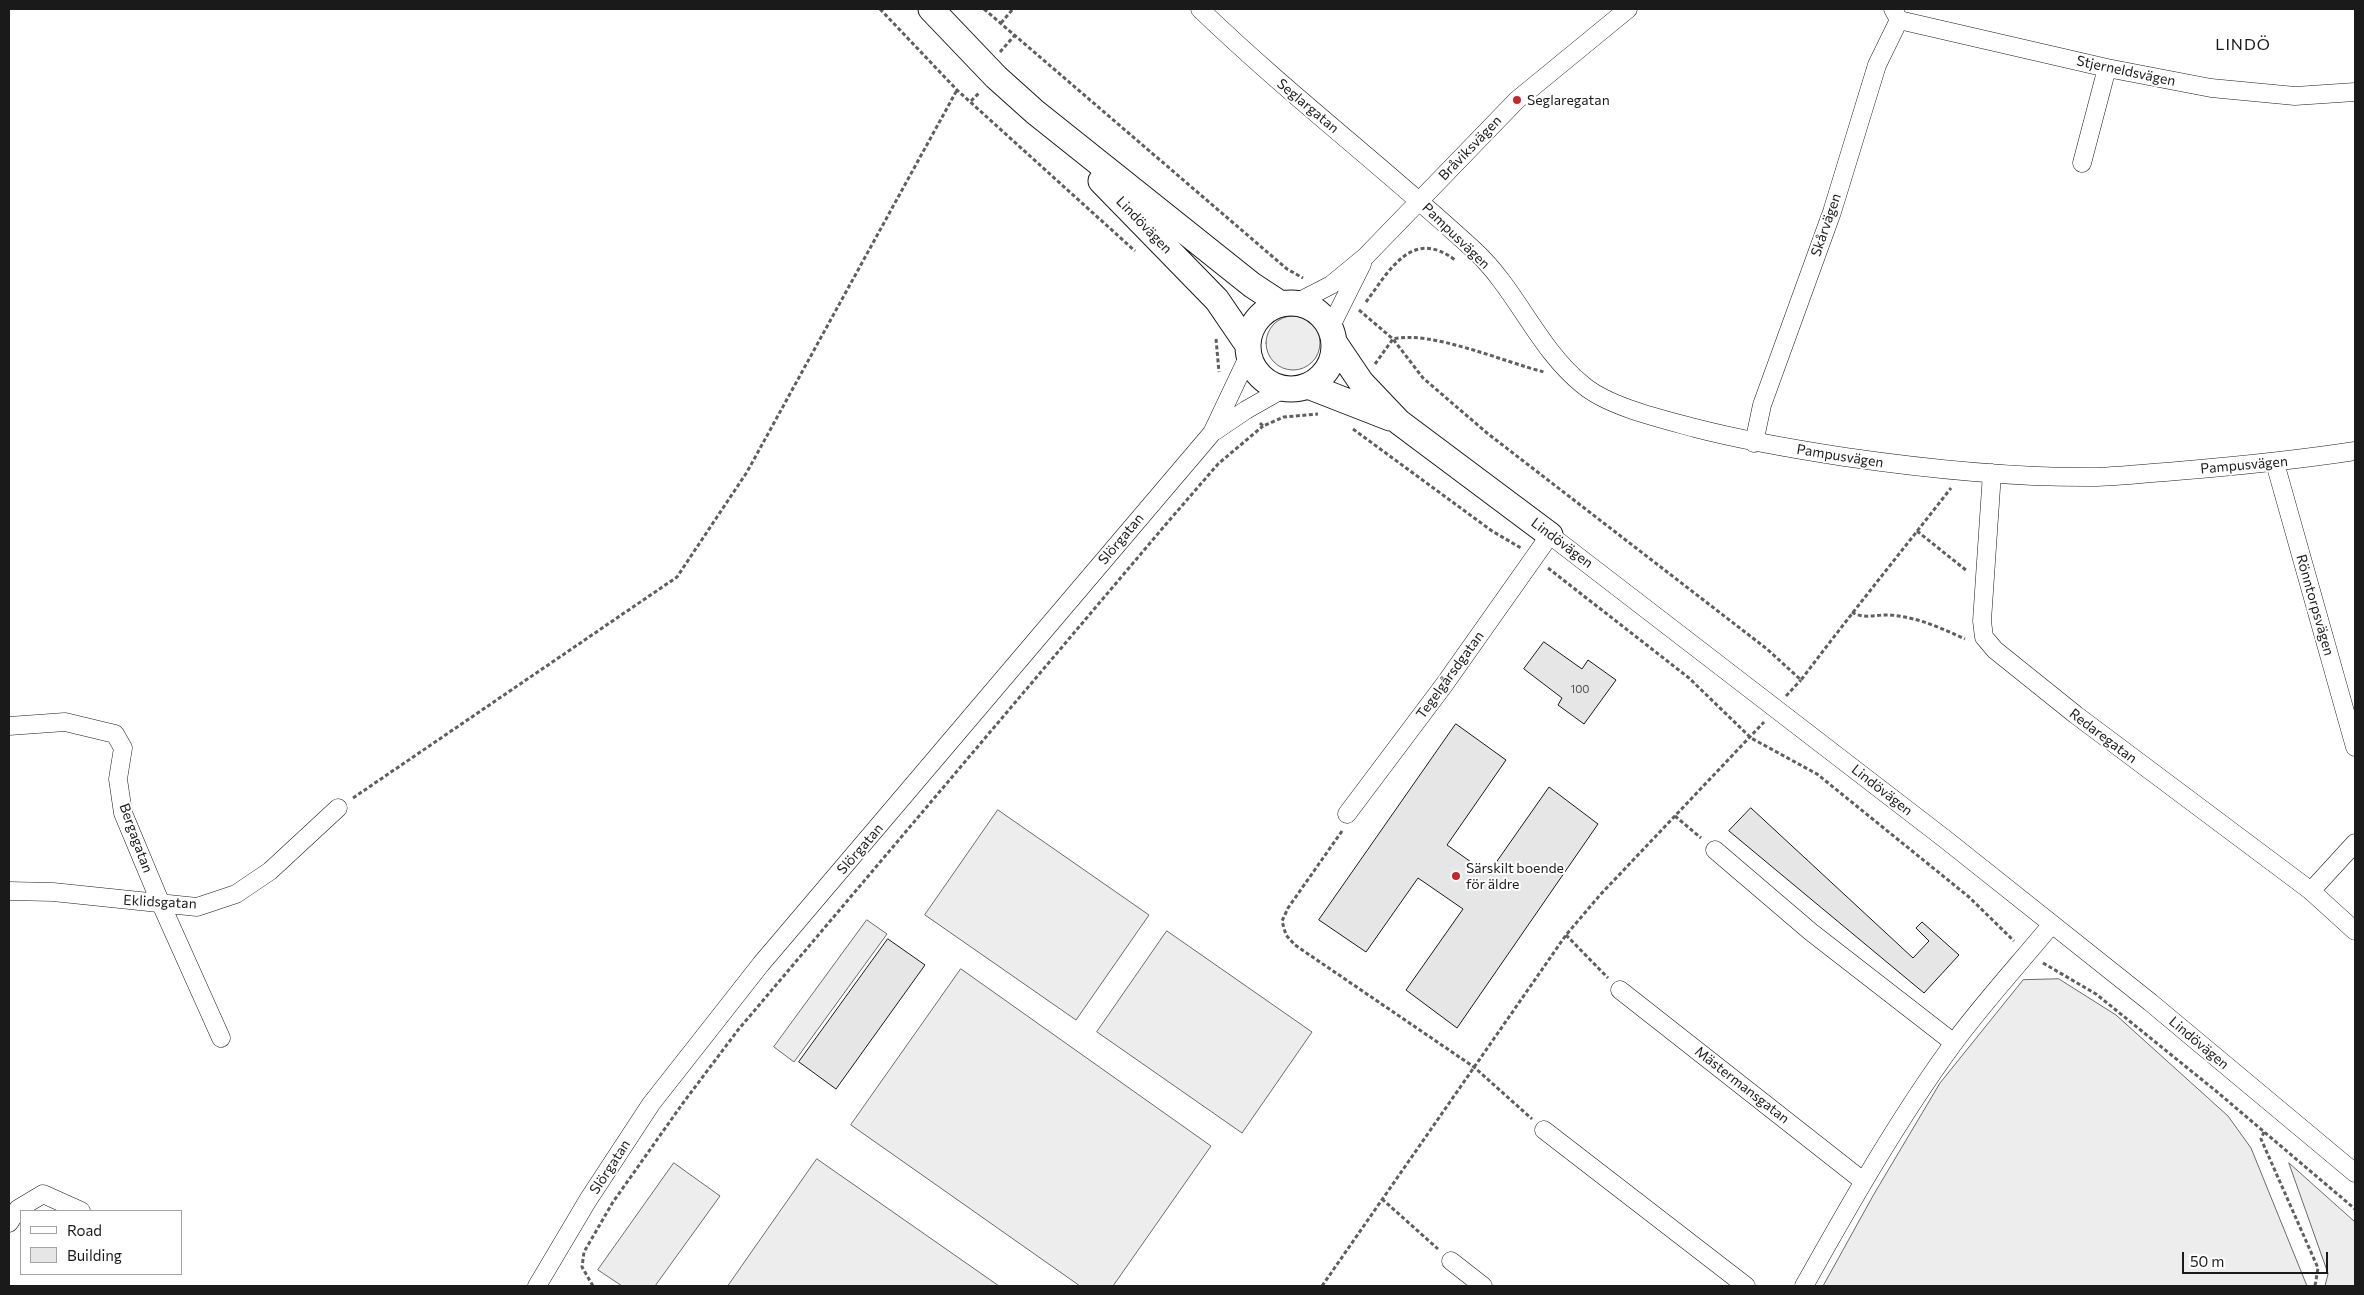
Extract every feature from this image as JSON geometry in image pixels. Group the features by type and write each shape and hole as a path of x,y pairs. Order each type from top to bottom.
{"main road":[{"name":"Lindövägen","path":"931,9 996,77 1035,112 1252,285 1289,304"},
{"name":"Lindövägen","path":"1035,112 1217,300 1248,351"},
{"path":"1289,304 1310,307 1322,316 1332,335 1333,356 1327,370 1319,379 1308,386 1296,389 1283,389 1271,385 1261,378 1253,368 1248,351 1250,331 1257,318 1268,309 1289,304"},
{"name":"Lindövägen","path":"1332,335 1349,368 1399,422 1550,535"},
{"name":"Lindövägen","path":"1308,386 1399,422"}],"street":[{"name":"Seglargatan","path":"1200,9 1246,53 1419,200"},
{"name":"Bråviksvägen","path":"1289,304 1330,285 1366,257 1517,100 1628,9"},
{"name":"Stjerneldsvägen","path":"1896,15 2107,68 2211,88 2295,96 2355,92"},
{"name":"Skårvägen","path":"1754,443 1762,405 1832,212 1877,65 1896,15"},
{"path":"2082,163 2107,68"},
{"name":"Pampusvägen","path":"1419,200 1478,254 1515,299 1558,360 1584,387 1618,404 1661,418 1754,443 1909,466 1992,473 2098,477 2275,463 2355,451"},
{"name":"Bråviksvägen","path":"1332,335 1345,298 1366,257"},
{"name":"Slörgatan","path":"1212,433 1248,351"},
{"name":"Slörgatan","path":"537,1286 588,1200 651,1104 761,964 1212,433 1246,410 1283,389"},
{"name":"Rönntorpsvägen","path":"2275,463 2355,747"},
{"path":"1984,637 1982,621 1992,473"},
{"name":"Lindövägen","path":"1550,535 1945,839 2157,1008 2355,1173"},
{"name":"Tegelgårsdgatan","path":"1347,814 1448,679 1550,535"},
{"name":"Redaregatan","path":"1984,637 1995,650 2076,715 2311,892 2355,931"},
{"name":"Bergagatan","path":"9,726 65,722 115,734 123,748 118,779 124,813 161,904 221,1038"},
{"name":"Eklidsgatan","path":"9,891 53,892 197,907 236,894 270,871 338,808"},
{"path":"2311,892 2355,843"},
{"path":"1715,850 1811,932 1954,1043"},
{"path":"1804,1286 1863,1180 1954,1043 2052,924"},
{"name":"Mästermansgatan","path":"1620,990 1863,1180"},
{"path":"1544,1130 1746,1286"},
{"path":"9,1222 18,1209 43,1194 79,1210"},
{"path":"1451,1261 1483,1286"}],"path":[{"path":"984,9 1287,269 1308,280 1318,274 1330,285"},
{"path":"1001,23 1013,9"},
{"path":"338,808 677,577 747,472 957,90"},
{"path":"1345,298 1393,339 1423,378 1487,432 1767,649 1801,680"},
{"path":"1361,382 1393,339 1406,336 1429,339 1543,372 1574,376"},
{"path":"593,1286 582,1267 584,1252 613,1202 738,1030 1173,515 1218,464 1263,426"},
{"path":"1322,1286 1566,936 1600,895 1751,738 1801,680 1852,612 1953,486"},
{"path":"1917,531 1972,575 1985,578"},
{"path":"1852,612 1859,617 1889,615 1930,622 1968,640 1984,637"},
{"path":"1751,738 1817,774 1969,897 2028,952 2096,994 2355,1209"},
{"path":"1347,814 1346,824 1288,908 1282,921 1286,934 1295,945 1474,1067 1544,1130"},
{"path":"1675,816 1715,850"},
{"path":"1566,936 1620,990"},
{"path":"2264,1132 2262,1140 2318,1268 2316,1286"},
{"path":"1382,1200 1451,1261"}],"shaded area":[{"path":"1288,316 1298,316 1308,320 1316,328 1320,343 1316,358 1308,366 1298,370 1288,370 1278,366 1270,358 1266,348 1266,338 1270,328 1278,320"},
{"path":"998,810 1149,915 1076,1020 925,915"},
{"path":"867,920 887,934 794,1062 774,1047"},
{"path":"1167,931 1312,1032 1242,1133 1097,1032"},
{"path":"961,969 1211,1146 1113,1286 1080,1286 851,1125"},
{"path":"2059,979 2116,1015 2228,1116 2251,1148 2307,1286 1823,1286 1874,1194 1940,1083 2023,980"},
{"path":"817,1159 999,1286 728,1286"},
{"path":"674,1163 720,1196 655,1286 622,1286 598,1270"},
{"path":"2289,1163 2355,1222 2355,1286 2325,1286 2328,1274"}],"building":[{"path":"1544,642 1582,669 1588,660 1616,680 1584,724 1558,705 1562,698 1524,669"},
{"name":"Särskilt boende för äldre","path":"1456,724 1506,760 1447,845 1488,874 1549,787 1598,824 1457,1028 1406,990 1463,909 1418,878 1366,952 1319,920"},
{"path":"1751,808 1913,958 1929,941 1916,928 1922,922 1959,955 1924,993 1729,831"},
{"path":"888,939 925,965 836,1089 799,1062"}],"place":[{"name":"Seglaregatan","path":"1517,100"},
{"name":"Särskilt boende för äldre","path":"1456,876"}],"district":[{"name":"LINDÖ","path":"2243,45"}]}
